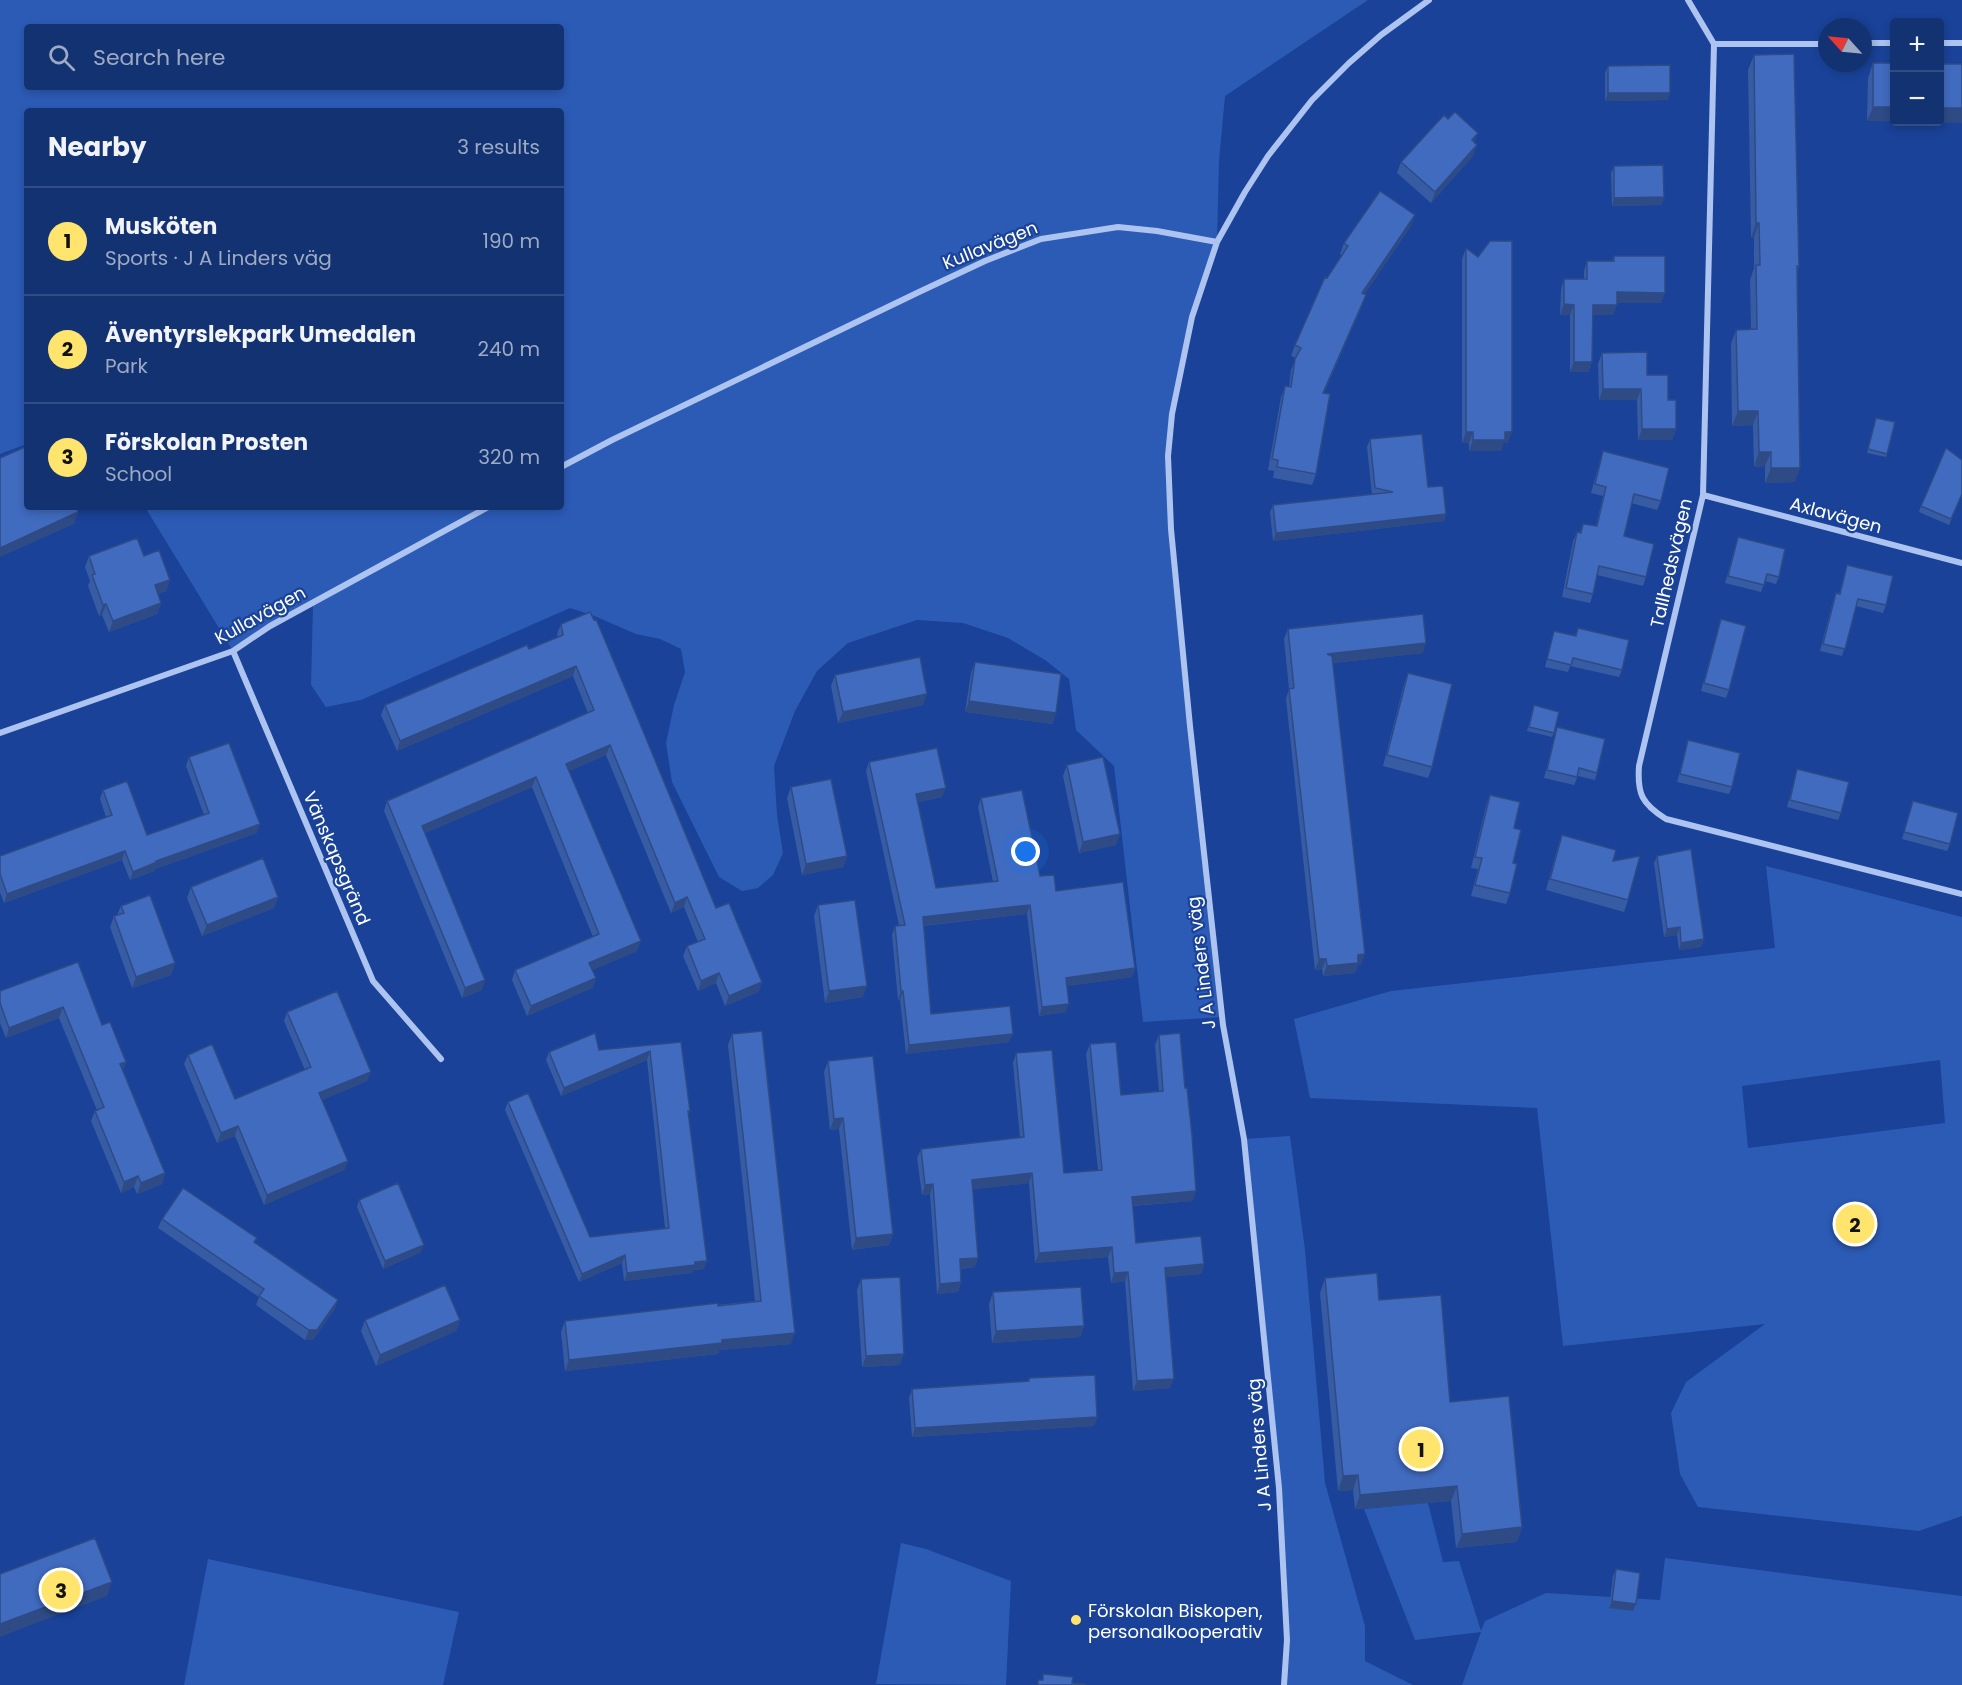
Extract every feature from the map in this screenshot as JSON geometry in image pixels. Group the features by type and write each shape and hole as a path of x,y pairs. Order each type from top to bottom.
{"street":[{"path":"1217,242 1268,156 1312,100 1349,63 1430,0"},
{"path":"1688,0 1714,44 1818,44"},
{"path":"1944,43 1962,42"},
{"path":"1872,43 1890,43"},
{"name":"Tallhedsvägen","path":"1714,44 1703,495 1639,766 1638,785 1643,800 1652,810 1666,819 1962,894"},
{"name":"Kullavägen","path":"564,465 919,292 985,261 1041,239 1118,227 1157,231 1217,242"},
{"name":"J A Linders väg","path":"1217,242 1192,317 1172,414 1168,456 1171,529 1223,1025 1244,1139 1276,1465 1287,1640 1284,1685"},
{"name":"Axlavägen","path":"1703,495 1962,563"},
{"name":"Kullavägen","path":"0,733 233,651 270,626 483,510"},
{"name":"Vänskapsgränd","path":"233,651 373,981 441,1059"}],"shaded area":[{"path":"0,0 1368,0 1225,96 1219,161 1217,242 1192,317 1178,377 1168,456 1171,529 1222,1017 1143,1022 1114,766 1076,730 1069,679 1045,660 1008,638 963,623 917,620 848,643 817,671 795,711 774,766 777,815 783,853 773,875 758,888 742,891 719,877 672,782 666,743 674,705 685,672 681,649 660,639 636,634 570,608 361,700 326,707 311,685 313,606 233,651 147,510 564,510 564,108 24,108 24,445 0,454"},
{"path":"1766,866 1962,917 1962,1516 1919,1531 1698,1507 1680,1474 1671,1413 1686,1382 1765,1324 1563,1346 1537,1108 1310,1098 1294,1019 1391,991 1775,948","holes":["1940,1060 1945,1123 1748,1148 1742,1086"]},
{"path":"1290,1136 1305,1250 1325,1483 1365,1626 1365,1661 1413,1685 1284,1685 1287,1640 1279,1488 1244,1139"},
{"path":"1428,1503 1443,1562 1459,1561 1481,1631 1485,1621 1546,1593 1660,1600 1665,1558 1962,1596 1962,1685 1462,1685 1481,1632 1415,1640 1364,1509"},
{"path":"901,1543 926,1549 1011,1581 1006,1685 876,1684"},
{"path":"208,1559 459,1612 443,1685 184,1685"}],"building":[{"path":"1794,54 1799,266 1797,266 1800,468 1771,468 1771,452 1759,452 1758,411 1738,411 1736,330 1757,329 1756,265 1760,265 1759,223 1756,223 1754,55"},
{"path":"1873,63 1890,63 1890,107 1873,107"},
{"path":"1944,64 1962,64 1962,108 1944,108"},
{"path":"1670,65 1670,93 1608,93 1608,66"},
{"path":"1455,112 1478,133 1472,140 1477,145 1435,192 1401,162 1444,115 1448,119"},
{"path":"1663,165 1664,197 1614,198 1614,166"},
{"path":"1380,191 1415,215 1362,293 1366,295 1323,393 1330,394 1316,474 1277,467 1278,460 1272,459 1285,386 1291,387 1295,359 1301,348 1295,345 1325,277 1327,278 1348,246 1344,243"},
{"path":"1490,241 1512,241 1512,432 1505,432 1505,440 1473,440 1473,432 1466,432 1466,248 1478,257"},
{"path":"1614,256 1665,256 1665,293 1617,292 1617,305 1593,305 1592,362 1574,362 1574,305 1564,304 1564,279 1587,279 1587,261 1614,261"},
{"path":"1647,352 1647,375 1668,375 1668,400 1676,400 1676,429 1642,429 1641,389 1603,389 1602,353"},
{"path":"1876,418 1895,422 1887,454 1868,449"},
{"path":"1422,434 1428,487 1443,486 1446,514 1276,533 1273,505 1393,492 1375,488 1370,439"},
{"path":"24,447 24,510 77,510 78,512 0,548 0,458"},
{"path":"1946,448 1962,460 1962,494 1951,519 1921,506"},
{"path":"1603,451 1669,468 1661,501 1634,494 1624,536 1654,544 1646,577 1599,566 1593,594 1566,588 1577,532 1581,533 1583,524 1597,526 1606,487 1595,484"},
{"path":"1738,537 1785,549 1779,577 1767,574 1764,585 1728,576"},
{"path":"137,538 144,556 159,550 170,580 155,585 161,603 113,621 106,604 103,605 92,575 95,574 89,556"},
{"path":"1847,565 1893,576 1886,605 1858,599 1845,649 1823,644 1836,593 1840,594"},
{"path":"590,612 594,620 596,619 716,908 729,903 762,982 729,996 719,973 701,981 687,946 705,939 687,897 675,903 610,745 566,764 641,941 589,963 596,978 531,1006 515,970 599,934 536,777 422,826 485,980 465,988 387,801 594,710 576,666 400,741 385,705 527,645 529,649 563,635 561,624"},
{"path":"1423,614 1426,643 1327,654 1332,656 1365,954 1358,955 1358,963 1327,966 1326,959 1319,959 1289,689 1294,688 1288,629"},
{"path":"1721,619 1746,626 1729,690 1704,683"},
{"path":"1578,628 1629,640 1622,670 1573,658 1571,665 1547,659 1554,631 1576,636"},
{"path":"920,657 927,694 843,712 835,675"},
{"path":"975,662 1061,674 1056,713 969,701"},
{"path":"1408,673 1452,684 1432,767 1387,755"},
{"path":"1534,705 1559,712 1554,733 1529,727"},
{"path":"1557,727 1605,739 1597,773 1579,768 1577,777 1547,770"},
{"path":"1688,740 1740,753 1732,787 1680,774"},
{"path":"229,743 260,824 156,861 133,872 125,851 7,894 0,874 0,856 112,815 103,790 127,781 147,835 209,813 189,757"},
{"path":"937,748 946,788 916,794 936,888 998,881 981,798 1022,790 1040,876 1054,875 1056,891 1123,882 1135,968 1066,978 1069,1004 1042,1007 1030,905 923,917 931,1014 1010,1006 1013,1034 909,1045 895,926 905,925 869,762"},
{"path":"1103,757 1120,834 1083,842 1067,765"},
{"path":"1797,769 1849,782 1841,813 1790,800"},
{"path":"831,779 847,856 806,864 791,787"},
{"path":"1490,795 1520,802 1514,828 1521,830 1513,863 1517,864 1510,893 1475,885 1482,858 1475,857"},
{"path":"1913,801 1958,813 1950,844 1904,832"},
{"path":"1562,835 1616,850 1613,861 1640,856 1628,900 1550,879"},
{"path":"1691,849 1704,939 1681,943 1680,927 1667,929 1657,856"},
{"path":"263,858 278,897 207,925 191,887"},
{"path":"150,895 175,963 136,977 114,916 124,913 121,906"},
{"path":"855,900 867,986 829,991 818,905"},
{"path":"78,962 102,1025 110,1022 126,1062 120,1064 165,1173 141,1183 138,1176 124,1182 95,1111 104,1107 63,1007 9,1028 0,1003 0,991"},
{"path":"337,991 371,1072 319,1093 348,1161 267,1195 238,1126 221,1133 188,1055 212,1044 235,1099 311,1067 287,1012"},
{"path":"762,1031 795,1333 569,1360 565,1321 718,1303 718,1306 761,1301 732,1034"},
{"path":"595,1033 599,1050 681,1042 707,1261 695,1262 695,1265 627,1273 625,1255 582,1274 508,1102 528,1093 590,1237 669,1228 650,1051 564,1088 549,1052"},
{"path":"1180,1033 1196,1191 1132,1197 1136,1243 1201,1236 1204,1264 1165,1268 1174,1379 1137,1381 1128,1272 1114,1273 1112,1247 1039,1253 1032,1173 972,1180 978,1258 960,1259 961,1282 940,1284 933,1184 925,1185 921,1149 1024,1137 1016,1053 1052,1050 1064,1173 1102,1170 1090,1044 1116,1042 1121,1095 1163,1091 1159,1035"},
{"path":"873,1056 893,1234 856,1238 843,1118 834,1119 828,1061"},
{"path":"398,1183 424,1245 385,1261 359,1200"},
{"path":"183,1188 257,1238 254,1242 338,1300 317,1330 309,1330 259,1296 264,1289 162,1219"},
{"path":"1377,1273 1379,1300 1441,1295 1450,1402 1509,1396 1522,1527 1462,1534 1457,1486 1360,1495 1358,1475 1343,1476 1325,1278"},
{"path":"900,1277 904,1354 866,1356 861,1279"},
{"path":"445,1285 460,1320 380,1355 365,1320"},
{"path":"1081,1287 1084,1326 996,1331 993,1292"},
{"path":"1095,1375 1097,1417 915,1428 912,1389 1029,1381 1029,1378"},
{"path":"95,1538 112,1582 0,1624 0,1574"},
{"path":"1616,1569 1640,1573 1636,1604 1612,1601"},
{"path":"1043,1674 1073,1677 1072,1683 1085,1685 1038,1685 1038,1680 1043,1680"}],"place":[{"name":"Äventyrslekpark Umedalen","path":"1855,1224"},
{"name":"Musköten","path":"1421,1449"},
{"name":"Förskolan Prosten","path":"61,1590"},
{"name":"Förskolan Biskopen, personalkooperativ","path":"1076,1620"}]}
